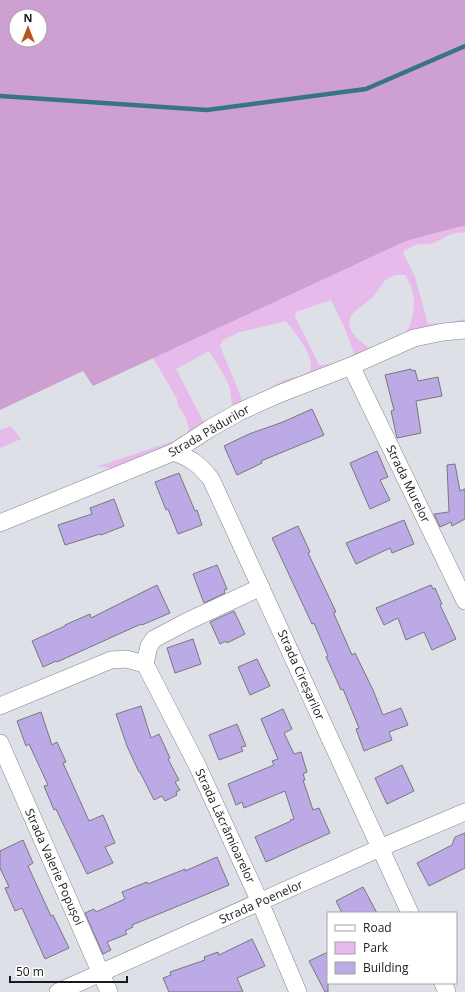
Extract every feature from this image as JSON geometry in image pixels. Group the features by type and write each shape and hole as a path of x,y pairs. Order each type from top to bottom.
{"street":[{"name":"Strada Pădurilor","path":"0,523 174,452 209,429 239,412 279,394 351,366 414,338 443,332 465,330"},
{"name":"Strada Murelor","path":"351,366 465,601"},
{"name":"Strada Cireșarilor","path":"174,452 189,458 200,466 211,478 410,912"},
{"path":"0,706 112,660 126,659 145,664 148,646 154,639 186,622 261,587"},
{"name":"Strada Lăcrămioarelor","path":"145,664 197,765 260,902 298,992"},
{"name":"Strada Valerie Popușoi","path":"0,743 109,992"},
{"name":"Strada Poenelor","path":"58,992 380,848 465,812"}],"green space":[{"path":"465,226 465,233 461,232 453,234 431,244 415,245 403,252 415,277 428,324 446,323 465,319 465,327 437,330 121,470 96,466 185,438 189,429 185,416 177,404 177,399 153,358 406,241","holes":["395,275 405,275 413,292 413,316 409,328 404,334 371,349 358,339 351,330 350,320 352,314 374,296 385,280","331,300 345,329 354,354 338,362 319,365 295,316 296,312","286,321 299,338 307,352 311,365 310,371 300,376 287,379 243,402 220,346 223,340 240,332","209,351 230,388 232,406 227,412 203,421 176,369"]},
{"path":"11,426 21,439 0,448 0,430"}],"shaded area":[{"path":"0,0 465,0 465,226 406,241 93,386 83,371 0,410"}],"building":[{"path":"411,369 412,371 415,370 418,381 438,377 442,396 416,401 421,433 397,438 391,411 394,410 385,375"},
{"path":"312,409 324,435 261,461 262,463 237,475 224,446 249,434 283,422"},
{"path":"377,451 388,477 380,480 390,500 370,509 350,463"},
{"path":"455,464 460,491 465,489 465,519 452,526 451,522 440,527 434,514 449,512 447,465"},
{"path":"179,473 195,511 197,510 202,525 178,534 168,509 166,510 155,482"},
{"path":"114,499 124,526 101,535 100,534 65,545 58,525 92,514 90,508"},
{"path":"404,520 414,544 392,553 390,548 356,564 346,543"},
{"path":"298,526 310,552 308,553 336,612 334,612 334,614 352,655 355,653 383,715 401,708 408,725 389,732 392,740 364,751 356,729 359,728 343,689 341,690 326,657 328,656 314,623 312,624 272,538"},
{"path":"217,565 227,589 224,590 225,593 204,603 193,574"},
{"path":"157,585 170,613 142,625 141,624 43,667 32,641 90,614 91,618"},
{"path":"431,585 433,589 435,588 442,604 440,605 456,639 432,650 424,632 406,640 398,618 384,625 376,608"},
{"path":"234,611 245,634 227,643 226,641 220,644 210,622"},
{"path":"193,639 201,664 175,673 167,648"},
{"path":"257,659 270,686 250,695 238,667"},
{"path":"141,706 151,738 159,734 170,758 168,759 179,780 175,782 180,790 176,792 177,795 165,801 162,796 154,800 127,746 116,714"},
{"path":"283,709 292,729 284,733 294,754 301,752 307,772 303,774 305,780 303,780 313,810 319,808 330,833 266,862 255,837 294,819 285,791 244,808 242,802 236,805 228,784 274,765 272,761 278,759 261,719"},
{"path":"41,712 52,745 57,742 66,762 63,763 89,821 103,815 115,843 105,847 113,863 87,874 56,809 54,810 44,786 48,785 29,744 26,746 17,721"},
{"path":"237,724 246,746 241,747 243,751 219,760 209,735"},
{"path":"402,765 414,791 387,804 375,778"},
{"path":"465,833 465,868 429,886 417,863 452,845 455,837"},
{"path":"23,840 33,863 28,866 51,916 53,915 69,948 45,959 22,908 15,911 5,888 9,887 0,868 0,851"},
{"path":"217,857 229,885 132,925 133,927 125,931 127,934 107,942 111,950 103,954 85,913 94,909 96,912 125,899 122,892 147,882 148,884 185,869 185,871"},
{"path":"363,887 376,912 342,912 336,901"},
{"path":"252,939 265,966 237,978 243,992 169,992 163,978 171,975 170,972 205,960 204,957 218,952 219,955"},
{"path":"327,952 328,992 325,992 309,961"}],"waterway":[{"path":"0,96 207,110 366,89 465,46"}]}
